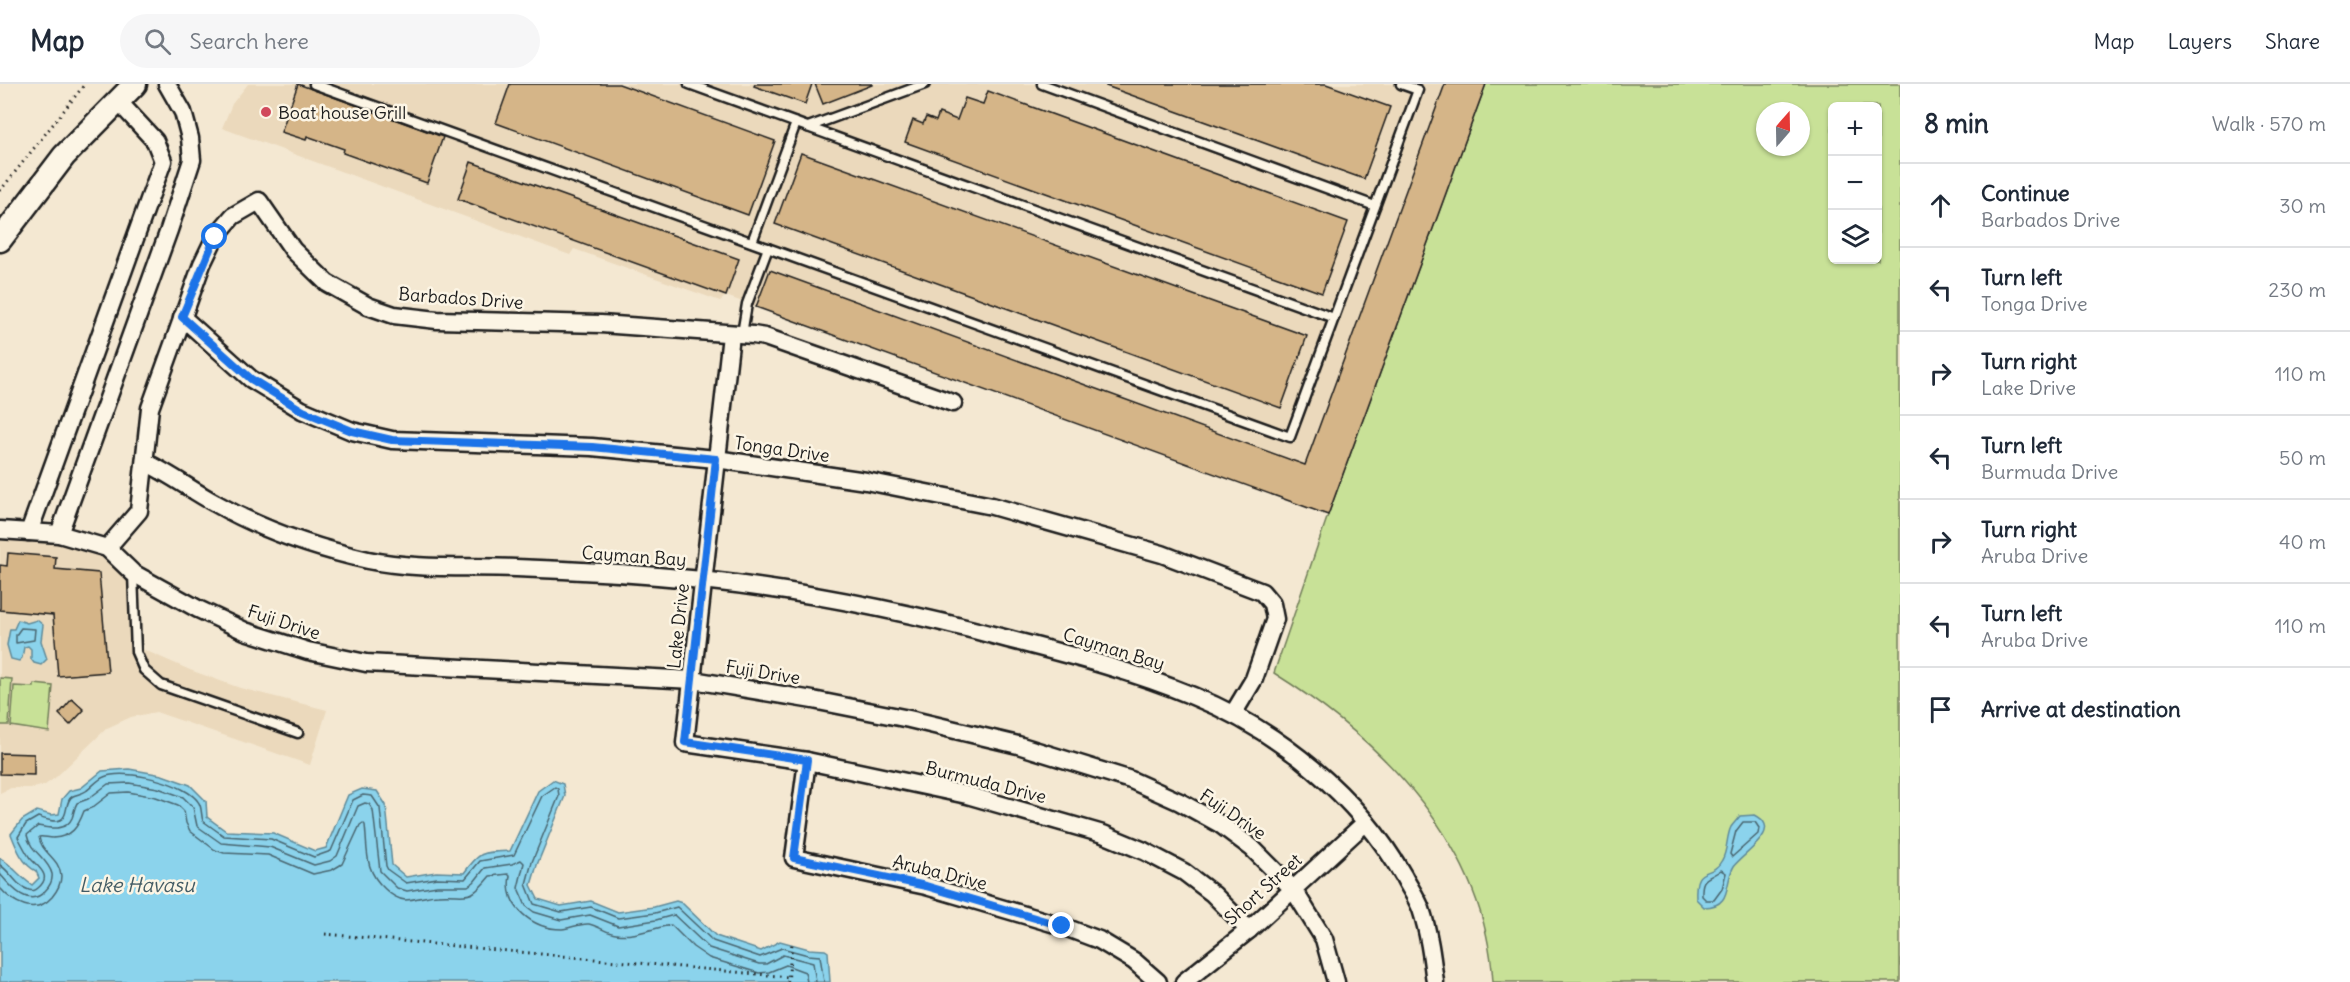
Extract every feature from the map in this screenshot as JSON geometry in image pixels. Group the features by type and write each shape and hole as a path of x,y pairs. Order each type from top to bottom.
{"street":[{"path":"0,240 64,156 135,84"},
{"path":"59,534 165,242 192,160 190,138 183,112 167,84"},
{"path":"29,532 164,160 155,141 118,101"},
{"name":"Barbados Drive","path":"107,548 140,511 150,408 182,317 215,237 233,216 259,201 293,250 327,283 368,306 394,315 437,320 602,324 765,337 953,403"},
{"name":"Tonga Drive","path":"182,317 251,379 303,411 352,431 392,440 592,447 716,459 866,481 992,506 1162,554 1263,592 1272,604 1275,619 1254,679 1233,714"},
{"name":"Lake Drive","path":"685,742 716,459 736,334"},
{"name":"Cayman Bay","path":"145,462 169,474 216,504 272,531 323,549 373,561 428,566 520,568 702,580 852,603 970,629 1074,656 1194,696 1233,714"},
{"path":"0,530 59,534 107,548"},
{"name":"Fuji Drive","path":"107,548 133,573 198,609 245,631 308,651 366,663 693,680 909,719 1018,745 1131,780 1180,802 1220,824 1252,848 1293,889 1324,939 1336,982"},
{"path":"1233,714 1277,742 1324,779 1366,822 1393,857 1420,906 1432,952 1435,982"},
{"name":"Burmuda Drive","path":"685,742 807,760 967,795 1104,834 1144,851 1184,872 1213,894 1249,930"},
{"name":"Aruba Drive","path":"807,760 794,858 926,886 1062,926 1099,940 1134,961 1158,982"},
{"name":"Short Street","path":"1184,982 1249,930 1366,822"}],"lane":[{"path":"314,84 1290,437 1418,90 1401,84"},
{"path":"689,84 1334,318"},
{"path":"808,127 924,84"},
{"path":"1042,84 1375,206"},
{"path":"752,242 796,123"},
{"path":"736,334 768,248"},
{"path":"133,573 136,652 144,670 161,685 298,733"}],"path":[{"path":"0,191 85,84"},
{"path":"325,934 788,980 792,943"}],"shaded area":[{"path":"248,84 1486,84 1328,515 726,296 720,301 574,249 570,255 222,128 232,104"},
{"path":"0,538 68,544 106,558 126,576 137,593 142,649 240,688 327,710 310,765 156,712 131,717 107,728 45,785 33,788 11,788 0,793"}],"green space":[{"path":"1486,84 1900,84 1900,982 1493,982 1486,932 1471,886 1449,842 1422,802 1390,765 1354,731 1315,700 1274,673 1328,515"},
{"path":"0,678 12,679 9,725 0,725"},
{"path":"34,684 53,686 49,732 11,726 14,686 34,687"}],"water":[{"path":"18,620 27,623 37,620 43,625 41,641 47,659 41,665 34,663 31,659 31,649 28,646 24,647 22,658 19,661 11,659 7,645 10,629 14,629"},
{"name":"Lake Havasu","path":"129,769 162,775 190,785 206,801 207,817 226,831 273,833 315,851 326,848 348,795 362,789 377,791 386,805 392,865 406,877 436,872 464,873 482,854 510,851 538,791 553,780 563,784 565,796 531,885 538,899 561,906 591,901 618,912 676,901 682,903 716,936 761,951 780,941 809,949 825,950 828,952 830,982 0,982 0,858 32,885 39,878 36,871 27,865 20,855 11,834 22,820 37,811 51,815 59,814 62,799 69,791 81,788 102,771"},
{"path":"1755,815 1763,821 1766,828 1764,835 1734,866 1724,898 1720,903 1704,907 1696,899 1696,887 1700,875 1718,866 1725,852 1731,827 1740,816"}],"building":[{"path":"298,84 443,137 427,183 343,153 344,149 307,136 306,140 281,132"},
{"path":"510,84 619,84 775,141 748,215 496,123"},
{"path":"755,84 812,84 805,104 754,86"},
{"path":"815,84 872,84 872,85 823,104"},
{"path":"1107,84 1326,84 1390,107 1364,179 1106,86"},
{"path":"1445,84 1486,84 1328,515 756,307 770,270 1305,465"},
{"path":"988,91 1348,222 1322,293 905,142 913,120 923,124 926,117 936,121 939,113 957,120 965,98 983,104"},
{"path":"801,153 1307,336 1281,408 775,224"},
{"path":"471,162 739,259 726,296 458,199"},
{"path":"8,553 56,557 55,569 99,573 108,672 58,676 53,615 0,610 0,565 7,566"},
{"path":"72,699 84,710 70,725 59,714"},
{"path":"0,753 34,754 34,775 0,774"}],"place":[{"name":"Boat house Grill","path":"266,112"}],"route":[{"path":"215,237 182,317 251,379 303,411 352,431 392,440 592,447 716,459 685,742 807,760 794,858 926,886 1062,926"}]}
